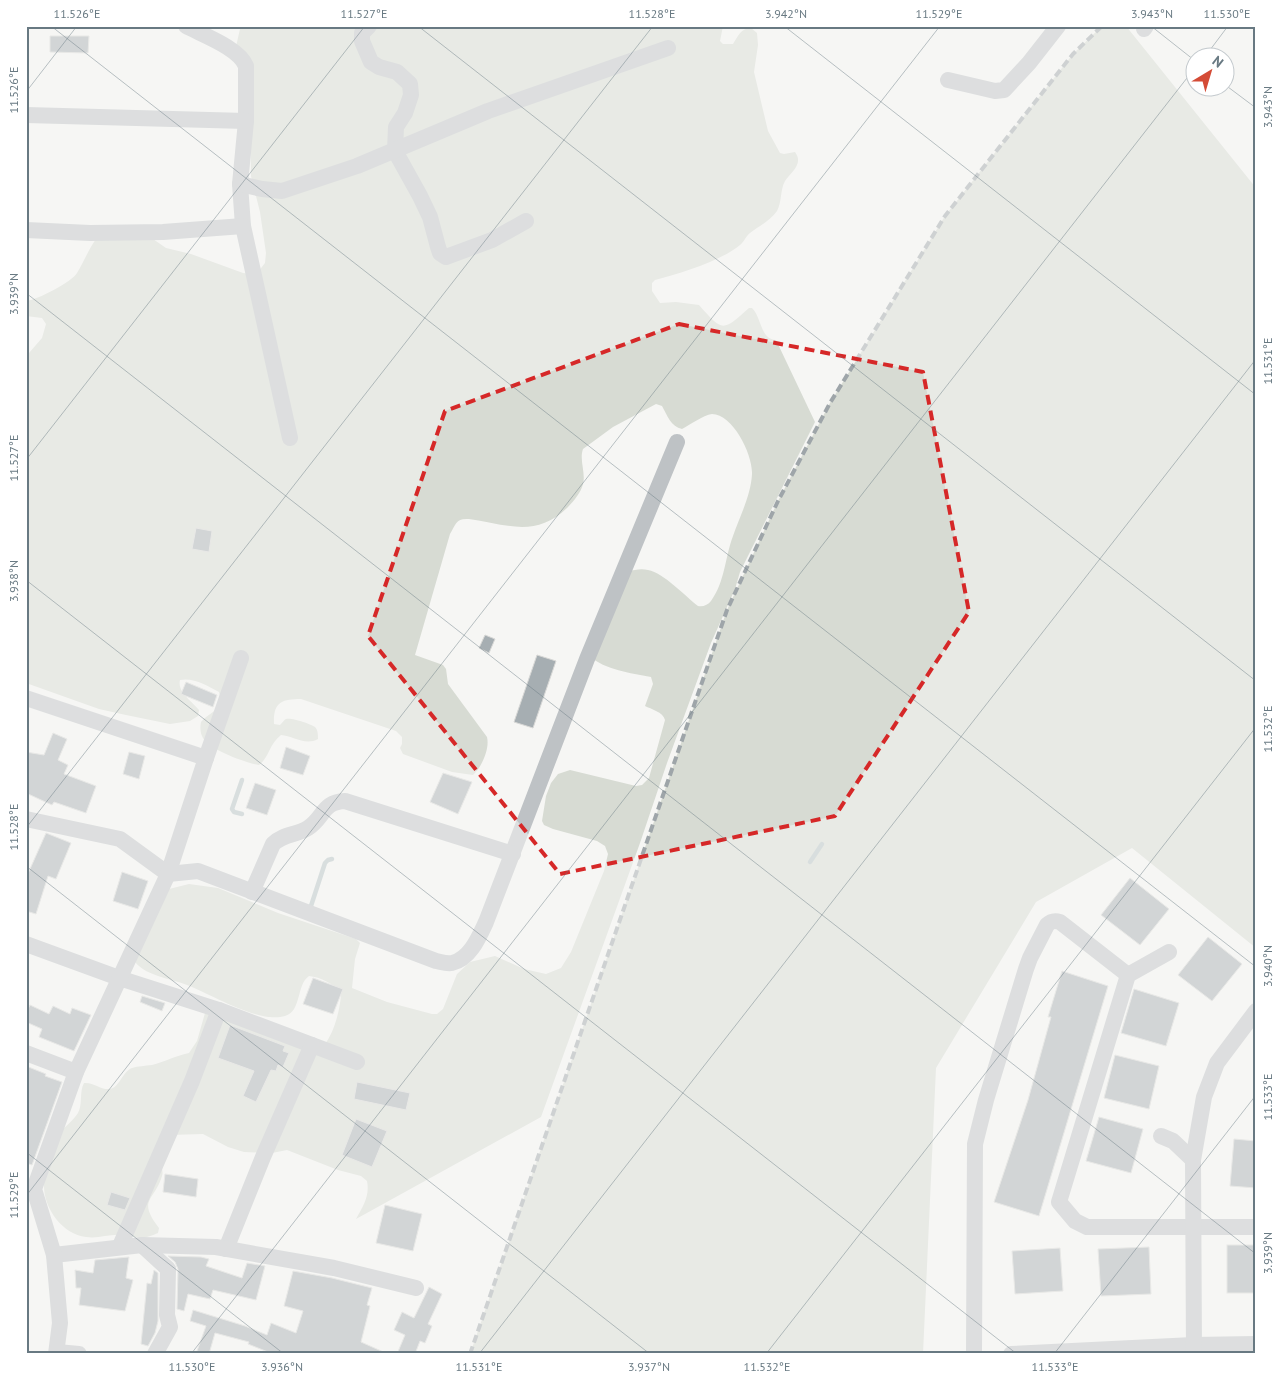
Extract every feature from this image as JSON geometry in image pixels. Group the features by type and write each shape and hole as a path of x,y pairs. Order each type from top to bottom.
{"street":[{"path":"186,26 236,53 246,66 246,121 240,184 243,226 290,438"},
{"path":"369,26 362,33 362,41 371,62 380,68 397,72 410,84 411,95 405,113 396,127 395,151 430,217 440,253 446,257 492,240 526,221"},
{"path":"948,80 995,91 1004,90 1029,63 1058,26"},
{"path":"240,184 282,191 357,166 488,111 668,48"},
{"path":"26,115 246,121"},
{"path":"26,230 90,233 163,232 243,226"},
{"path":"26,819 120,839 168,874 198,871 436,961 450,964 461,959 474,946 486,922 514,854 587,659 677,442"},
{"path":"79,1354 56,1353 60,1323 54,1255 30,1189 76,1072 168,874 241,658"},
{"path":"26,698 206,758"},
{"path":"252,892 273,844 278,839 308,828 327,807 335,802 345,801 514,854"},
{"path":"974,1354 975,1144 986,1100 1030,958 1047,925 1055,920 1128,975"},
{"path":"26,944 119,978 219,1010 357,1062"},
{"path":"1169,952 1128,975 1059,1202 1075,1221 1087,1227 1256,1227"},
{"path":"120,1246 192,1081 219,1010"},
{"path":"1193,1350 1194,1228 1192,1160 1204,1097 1210,1079 1217,1063 1256,1011"},
{"path":"226,1249 263,1156 312,1045"},
{"path":"26,1052 76,1072"},
{"path":"1161,1136 1173,1141 1192,1160"},
{"path":"142,1245 168,1269 167,1315 170,1327 155,1354"},
{"path":"54,1255 120,1246 216,1247 334,1268 416,1288"},
{"path":"1011,1354 1193,1350 1256,1344"}],"highlighted area":[{"path":"679,324 923,372 969,612 835,816 560,874 368,636 445,411"}],"shaded area":[{"path":"243,26 723,26 720,41 723,44 733,44 742,31 751,28 757,33 758,45 754,72 768,131 780,153 795,152 798,160 797,164 783,185 777,211 768,221 749,234 740,245 722,257 655,280 652,283 652,291 660,303 676,302 699,305 713,320 723,326 728,325 749,308 752,308 767,336 776,340 815,422 740,572 735,589 711,643 541,1117 356,1219 368,1191 367,1181 361,1176 338,1170 287,1150 272,1153 244,1152 228,1147 203,1134 169,1135 160,1158 162,1176 148,1206 152,1219 159,1228 158,1233 140,1238 126,1235 86,1237 77,1235 60,1223 48,1206 44,1187 47,1167 58,1137 78,1113 84,1083 110,1089 132,1068 152,1065 189,1053 197,1041 205,1013 324,1045 334,1027 338,1012 341,992 326,981 318,978 309,976 305,980 297,1004 290,1013 285,1016 274,1017 262,1016 235,1007 187,985 150,973 137,965 133,959 165,890 189,884 218,888 278,913 356,939 360,943 355,959 352,988 387,1002 432,1014 437,1014 443,1009 457,974 470,962 495,956 524,969 546,974 561,968 571,952 604,871 608,854 605,846 597,841 544,825 542,821 546,796 551,783 558,774 570,770 636,786 642,785 649,778 665,720 659,713 645,706 653,684 651,677 611,668 589,656 628,571 643,569 654,572 661,575 698,606 707,605 710,602 719,586 730,544 751,482 752,474 749,457 740,437 727,421 720,416 712,414 682,429 672,423 662,406 656,404 613,427 583,449 584,480 582,487 573,502 556,517 545,523 522,527 469,519 457,522 450,534 415,655 443,665 446,669 448,684 487,737 488,742 484,758 473,775 452,772 403,754 400,748 402,737 396,731 301,699 280,703 275,711 274,724 280,725 285,719 305,723 316,728 318,739 304,741 281,735 274,742 265,759 259,765 237,759 220,751 207,743 203,738 200,730 201,722 218,707 220,698 219,692 200,683 185,679 180,680 183,692 199,710 198,716 190,721 170,724 99,709 26,683 26,354 42,338 46,324 42,318 26,316 26,301 54,290 74,277 96,239 153,239 166,248 191,254 243,273 252,274 258,272 265,263 266,253 260,212 251,176 250,102 235,51 240,29"},
{"path":"1102,26 1126,26 1256,188 1256,948 1132,848 1036,902 936,1068 923,1354 470,1354 727,610 778,501 830,403 945,216 1073,54"}],"building":[{"path":"50,36 89,36 88,53 50,52"},
{"path":"196,528 212,531 209,552 192,549"},
{"path":"485,635 495,639 489,653 479,648"},
{"path":"537,655 556,661 533,728 514,722"},
{"path":"186,682 217,695 213,707 181,694"},
{"path":"53,733 67,739 58,760 68,765 64,774 96,786 86,813 54,802 52,805 26,793 26,752 44,755"},
{"path":"286,747 310,756 303,775 280,768"},
{"path":"129,752 145,756 139,779 123,774"},
{"path":"443,773 472,782 458,814 430,802"},
{"path":"255,783 276,790 267,815 246,808"},
{"path":"46,833 71,843 56,879 48,876 36,914 26,911 26,878"},
{"path":"122,872 148,881 138,909 113,901"},
{"path":"1130,878 1169,909 1140,945 1101,915"},
{"path":"1208,937 1242,964 1212,1001 1178,975"},
{"path":"1062,971 1108,986 1039,1216 994,1202 1028,1100 1051,1017 1048,1017"},
{"path":"313,978 343,989 333,1014 303,1004"},
{"path":"1134,989 1179,1003 1166,1046 1121,1033"},
{"path":"142,996 165,1003 162,1011 140,1002"},
{"path":"30,1005 49,1014 53,1006 70,1014 72,1008 91,1015 74,1051 39,1037 42,1029 26,1022 26,1013"},
{"path":"230,1025 285,1046 283,1051 289,1053 283,1067 278,1065 276,1071 271,1070 256,1102 243,1096 254,1071 218,1058"},
{"path":"1115,1055 1159,1066 1149,1109 1104,1098"},
{"path":"26,1066 62,1082 32,1165 26,1163"},
{"path":"357,1082 410,1093 406,1110 354,1099"},
{"path":"1099,1117 1143,1129 1131,1173 1086,1161"},
{"path":"356,1119 387,1131 372,1167 342,1155"},
{"path":"1234,1139 1256,1141 1256,1188 1230,1186"},
{"path":"165,1174 198,1179 196,1197 163,1192"},
{"path":"111,1192 130,1198 125,1210 107,1205"},
{"path":"385,1205 422,1214 413,1251 376,1243"},
{"path":"1227,1245 1256,1245 1256,1293 1227,1293"},
{"path":"1149,1247 1151,1294 1101,1296 1098,1249"},
{"path":"1060,1248 1063,1291 1015,1294 1012,1251"},
{"path":"168,1256 209,1259 206,1266 242,1278 247,1263 265,1266 256,1300 213,1290 210,1299 188,1294 184,1311 177,1309 178,1269 175,1262"},
{"path":"129,1257 126,1278 133,1280 125,1311 79,1305 81,1288 76,1288 75,1270 93,1273 95,1260"},
{"path":"154,1270 158,1273 158,1321 155,1333 148,1346 141,1344 147,1283 151,1284"},
{"path":"293,1271 372,1288 367,1305 370,1306 361,1342 388,1354 273,1354 248,1344 249,1342 215,1333 209,1354 197,1351 206,1326 190,1321 193,1310 267,1335 271,1323 296,1333 303,1311 284,1306"},
{"path":"429,1287 442,1294 428,1324 432,1326 425,1343 420,1341 415,1354 397,1354 405,1335 394,1330 402,1312 414,1318"}],"waterway":[{"path":"242,780 232,809 234,812 242,814"},
{"path":"810,862 822,844"},
{"path":"310,909 325,863 332,859"}],"railway":[{"path":"470,1354 727,610 778,501 830,403 945,216 1073,54 1102,26"}]}
